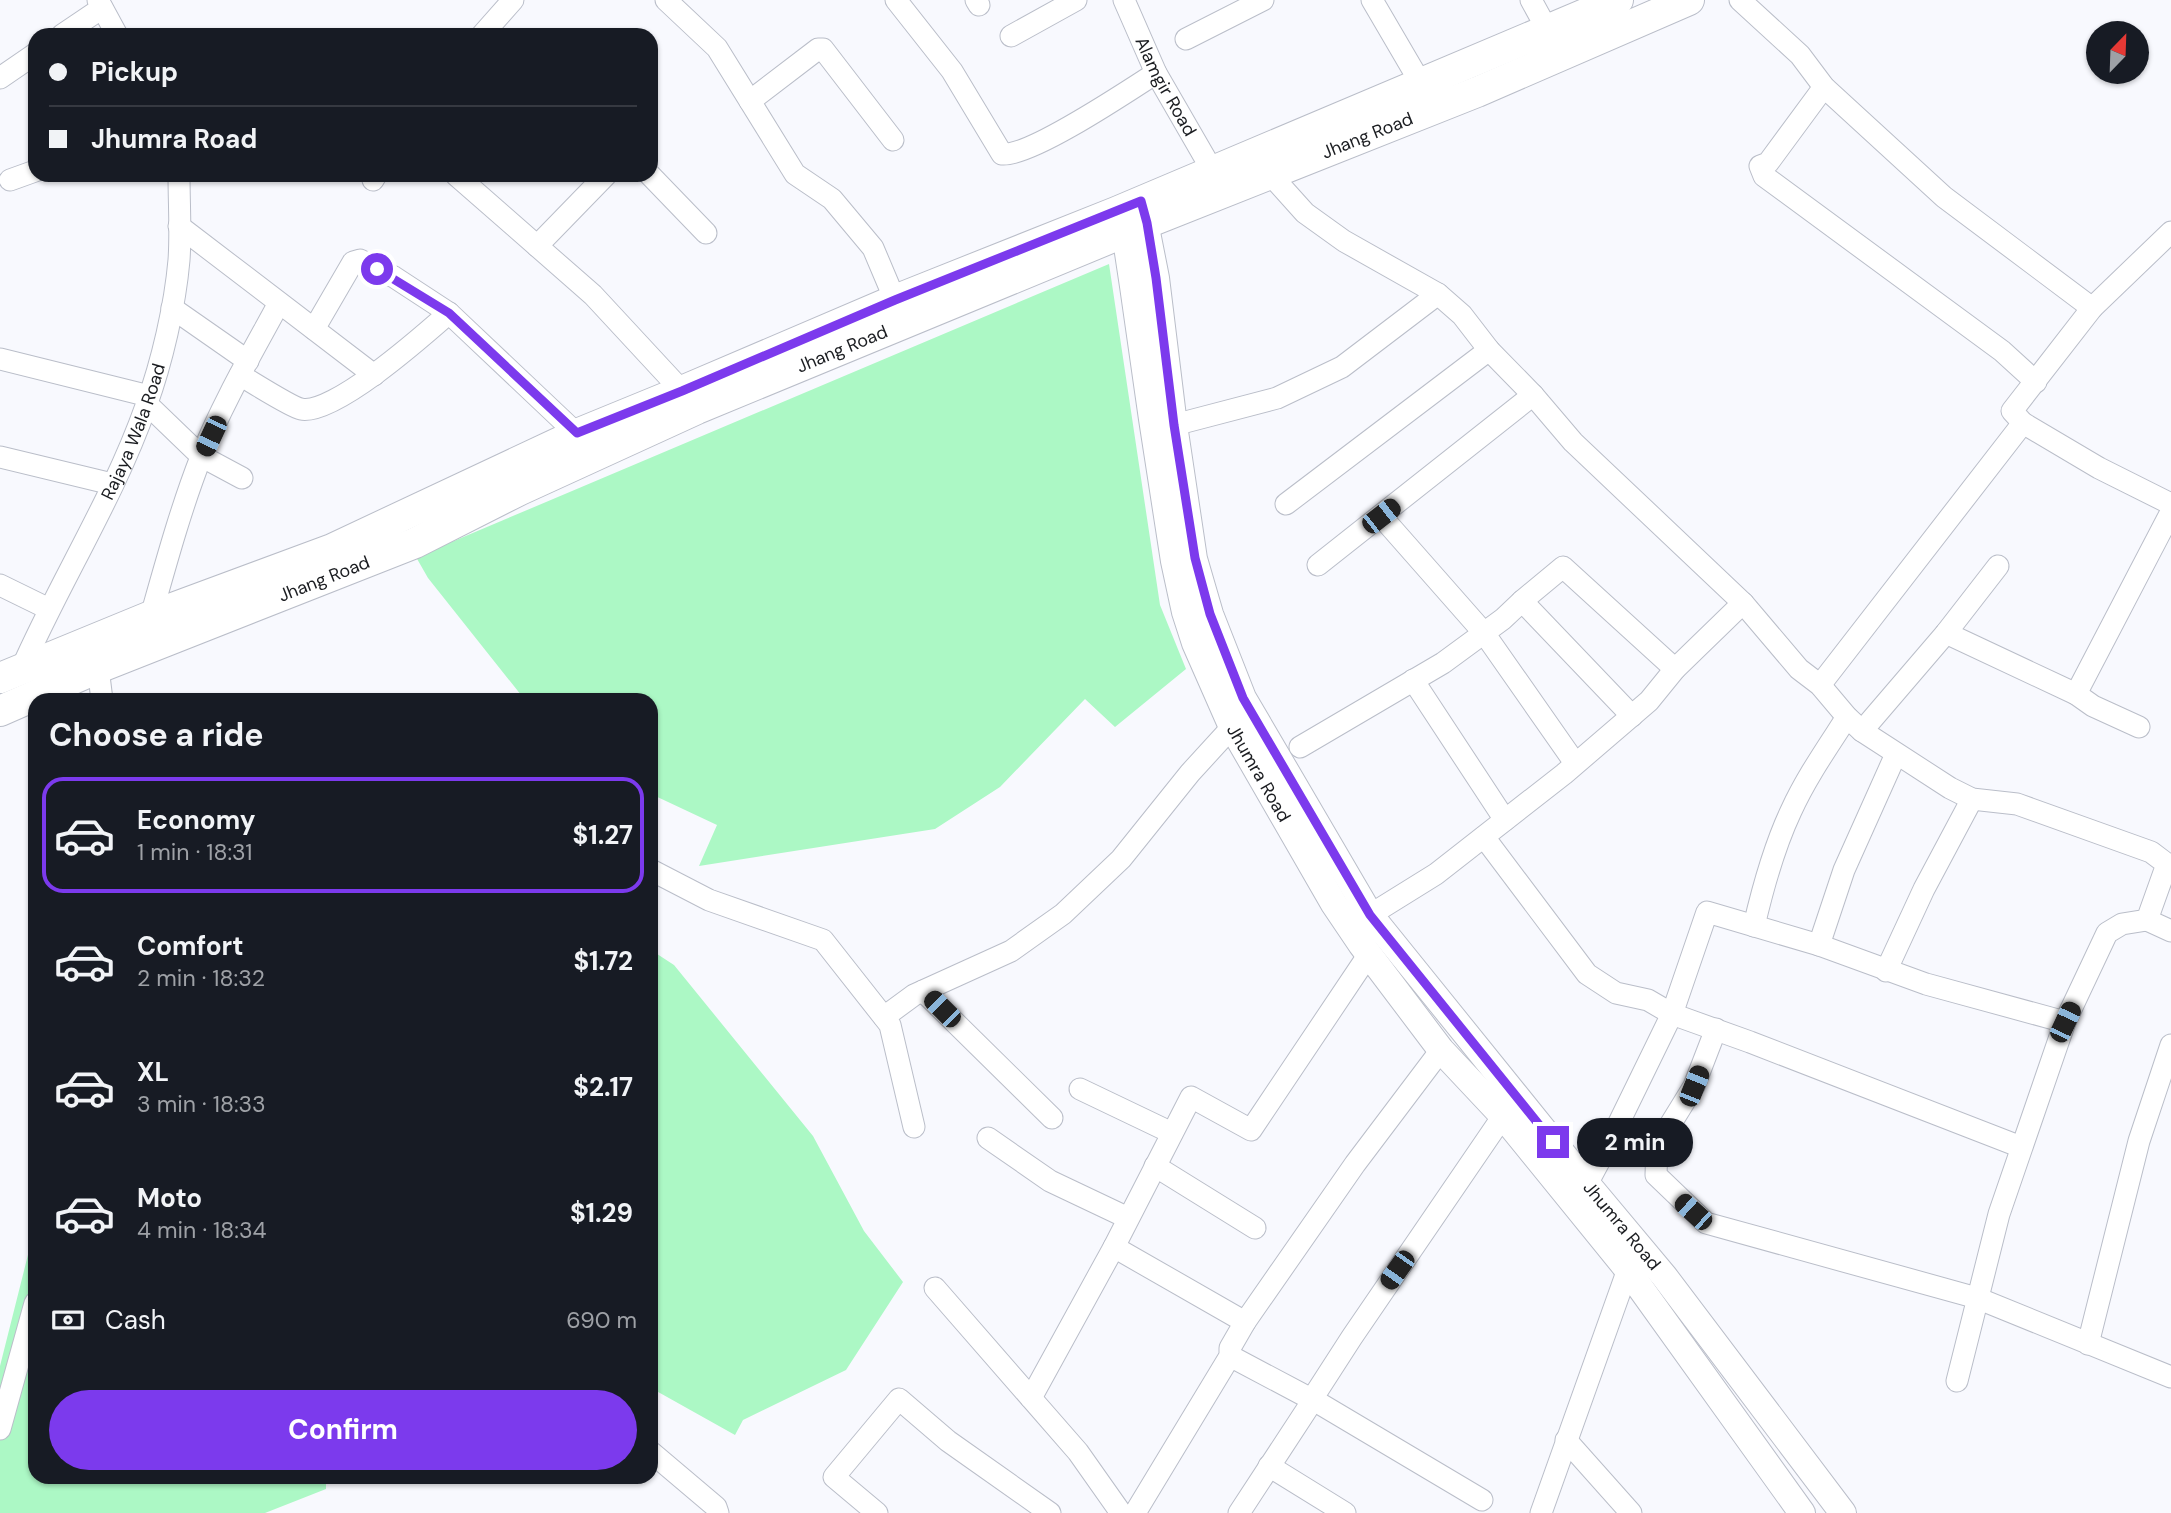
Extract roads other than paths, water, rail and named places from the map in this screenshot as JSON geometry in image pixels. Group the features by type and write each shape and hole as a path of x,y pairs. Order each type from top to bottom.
{"highway":[{"name":"Jhang Road","path":"39,693 415,542 513,479 577,433 895,300 1132,217 1269,173 1477,92 1689,0"},
{"name":"Jhang Road","path":"10,674 151,616 697,409 1132,217 1212,170 1420,82 1548,32 1606,2"},
{"name":"Jhang Road","path":"0,710 28,698"}],"main road":[{"name":"Jhumra Road","path":"1132,217 1156,278 1174,425 1195,558 1210,614 1243,698 1370,915 1587,1184 1802,1513"},
{"name":"Jhumra Road","path":"1132,217 1162,484 1185,611 1195,643 1232,727 1334,904 1441,1050 1503,1116 1624,1265 1637,1263"},
{"name":"Jhumra Road","path":"1637,1263 1843,1513"}],"street":[{"path":"495,28 513,0"},
{"path":"666,0 717,48 794,174 832,199 873,248 895,300"},
{"path":"896,0 952,71 1002,153 1018,150 1053,136 1156,74"},
{"path":"1011,36 1076,0"},
{"name":"Alamgir Road","path":"1124,0 1156,74 1212,170"},
{"path":"1185,39 1263,0"},
{"path":"1372,0 1420,82"},
{"path":"1531,0 1548,32"},
{"path":"1740,0 1800,55 1824,87 1944,197 2092,308"},
{"path":"71,28 100,4 113,28"},
{"path":"750,101 818,49 823,49 893,140"},
{"path":"0,78 28,59"},
{"path":"1824,87 1768,163 1760,166 1765,176 2002,351 2036,382"},
{"path":"1269,173 1305,213 1345,241 1438,294 1461,315 1489,350 1533,395 1573,442 1743,603 1799,670 1820,685 1854,724 1896,754 1972,799 2017,804 2151,852 2167,864 2147,920"},
{"path":"10,180 28,174"},
{"name":"Rajaya Wala Road","path":"10,674 49,609 112,484 148,400 172,308 179,261 179,182"},
{"path":"464,182 593,295 682,391"},
{"path":"537,246 599,182"},
{"path":"657,182 706,233"},
{"path":"179,226 374,375"},
{"path":"2171,232 2092,308 2012,411 2023,423 2099,468 2171,504"},
{"path":"314,329 355,260 394,277 449,313 577,433"},
{"path":"1174,425 1277,398 1342,367 1438,294"},
{"path":"151,616 201,456 279,303"},
{"path":"172,308 244,368 301,409 319,408 374,375 449,313"},
{"path":"1286,504 1489,350"},
{"path":"0,359 148,400 201,456 242,478"},
{"path":"1318,565 1533,395"},
{"path":"1820,685 2023,423"},
{"path":"0,457 112,484"},
{"path":"2076,694 2171,512"},
{"path":"1381,516 1484,633 1575,763"},
{"path":"1754,926 1764,884 1790,812 1854,724 1946,633 1998,566"},
{"path":"1300,747 1443,663 1503,619 1563,567 1675,669"},
{"path":"0,585 49,609"},
{"path":"1521,601 1632,716"},
{"path":"1370,915 1436,874 1632,716 1649,701 1675,669 1743,603"},
{"path":"1946,633 2139,727"},
{"path":"97,668 101,693"},
{"path":"1413,680 1505,820"},
{"path":"884,1017 914,995 1011,951 1063,914 1121,859 1189,774 1232,727"},
{"path":"1819,946 1844,870 1896,754"},
{"path":"1886,971 1924,889 1972,799"},
{"path":"1484,837 1587,974 1616,993 1648,1000 1672,1014 2021,1147"},
{"path":"658,874 709,900 823,940 890,1025 914,1127"},
{"path":"1587,1184 1672,1014 1707,912 1819,946 1886,971 2065,1022"},
{"path":"1957,1381 1976,1298 2021,1147 2065,1022 2107,933 2122,924 2147,920 2171,931"},
{"path":"1031,1398 1114,1247 1191,1097 1251,1130 1369,954"},
{"path":"923,991 1052,1118"},
{"path":"1716,1029 1694,1086 1657,1146 1656,1175 1706,1223 1976,1298 2171,1377"},
{"path":"2088,1344 2138,1141 2171,1045"},
{"path":"1135,1513 1230,1356 1230,1348 1245,1322 1355,1164 1441,1050"},
{"path":"1080,1089 1172,1133"},
{"path":"1239,1513 1352,1337 1503,1116"},
{"path":"988,1138 1050,1181 1128,1218"},
{"path":"1155,1166 1255,1228"},
{"path":"1114,1247 1245,1322"},
{"path":"1541,1513 1566,1440 1637,1263"},
{"path":"935,1288 1077,1451 1121,1513"},
{"path":"0,1429 28,1328"},
{"path":"1230,1356 1312,1400 1482,1500"},
{"path":"877,1513 834,1477 898,1399 948,1441 1050,1513"},
{"path":"1566,1440 1631,1513"},
{"path":"658,1458 716,1507 718,1513"},
{"path":"1269,1466 1345,1513"}]}
